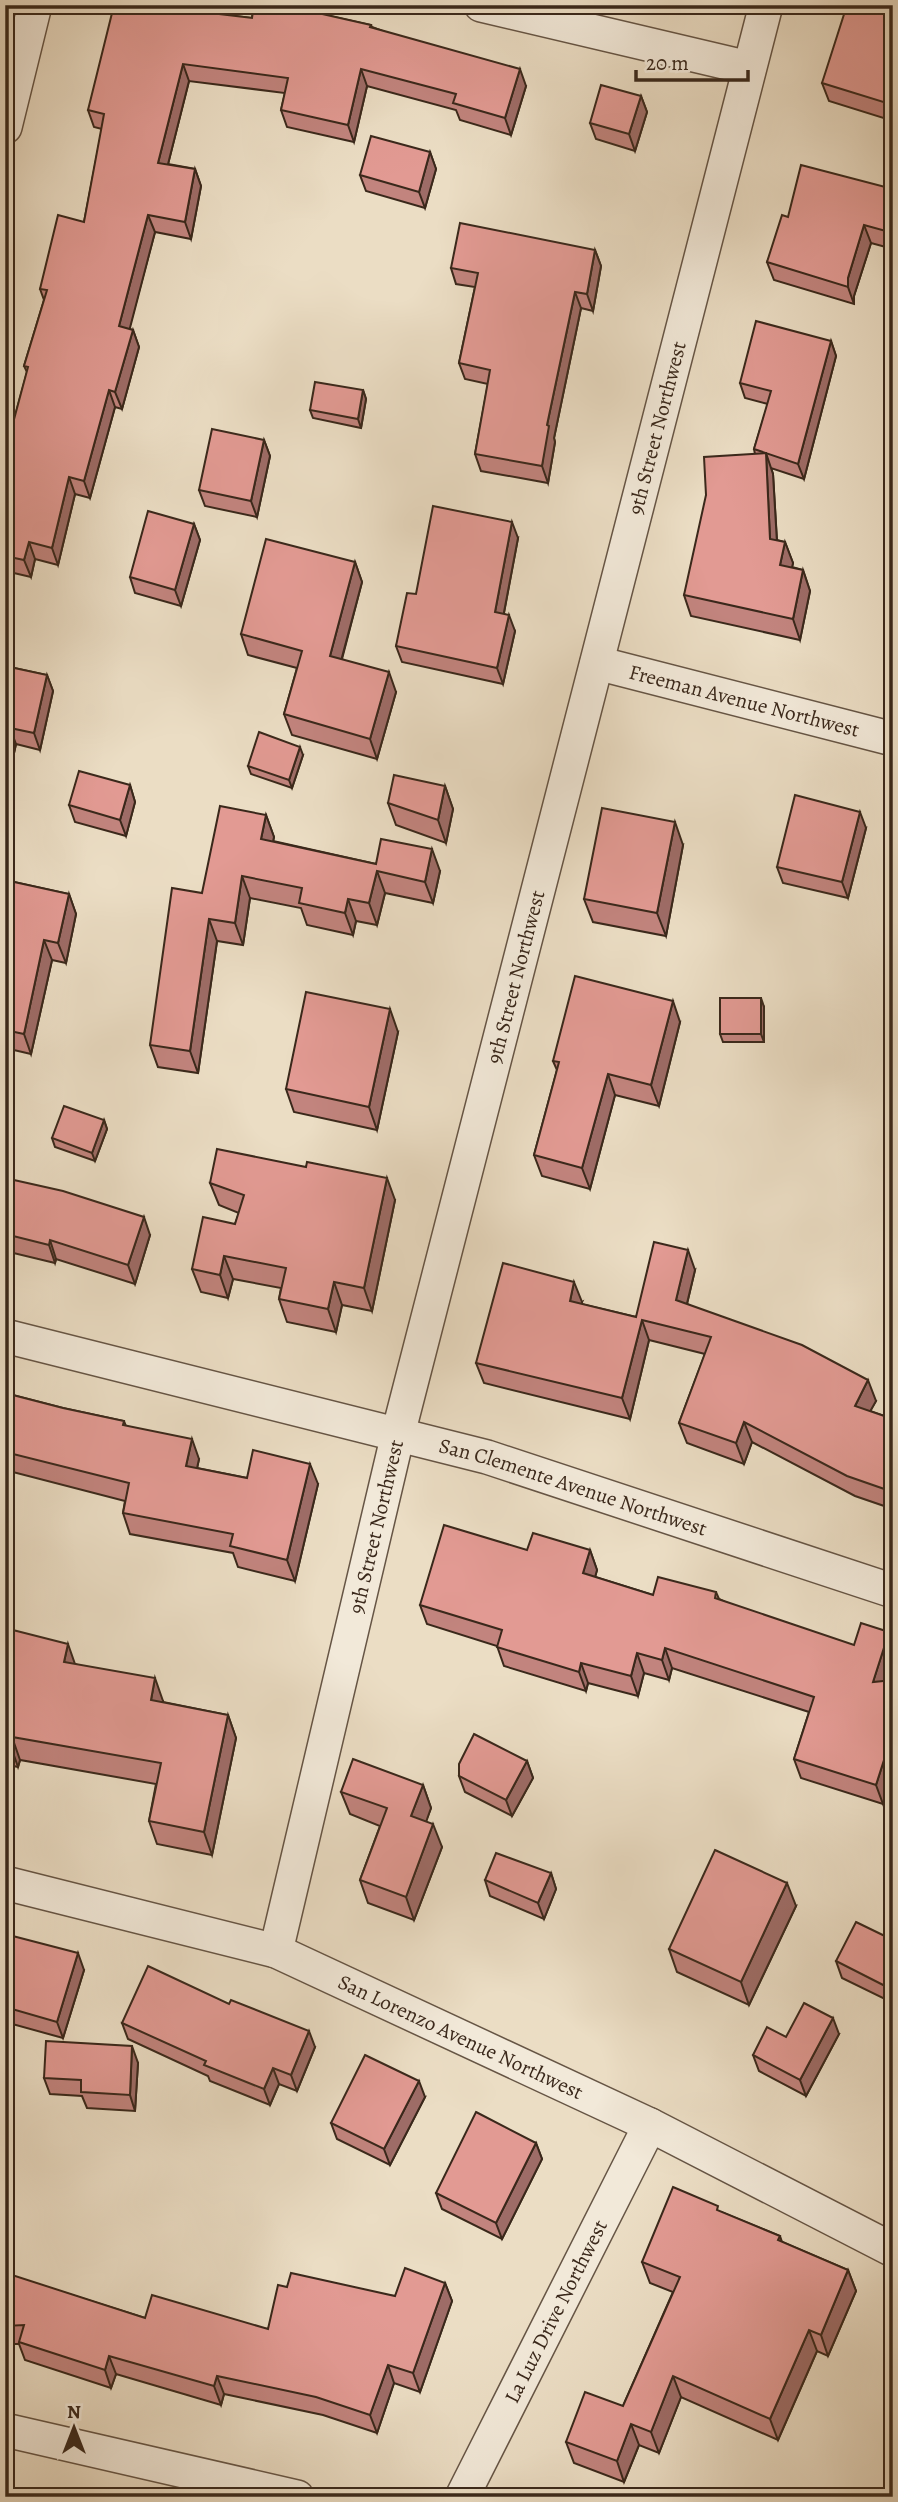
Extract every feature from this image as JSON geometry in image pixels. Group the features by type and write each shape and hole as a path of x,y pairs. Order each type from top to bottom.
{"street":[{"path":"5,127 35,5"},
{"path":"481,5 749,68"},
{"name":"9th Street Northwest","path":"276,1951 398,1434 766,5"},
{"name":"Freeman Avenue Northwest","path":"597,663 893,739"},
{"name":"San Clemente Avenue Northwest","path":"5,1336 487,1457 893,1591"},
{"name":"San Lorenzo Avenue Northwest","path":"5,1884 276,1951 650,2125 893,2250"},
{"name":"La Luz Drive Northwest","path":"462,2497 650,2125"},
{"path":"5,2430 297,2497"}],"building":[{"path":"114,5 186,5 184,10 252,18 254,5 291,5 371,25 370,27 520,69 505,118 453,103 456,94 361,69 348,125 281,110 288,78 183,64 158,163 195,169 185,222 148,215 119,326 133,330 115,392 109,390 84,481 69,477 52,548 29,542 24,560 5,556 5,453 28,367 24,366 47,290 40,289 58,215 84,222 104,114 88,110"},
{"path":"847,5 893,5 893,105 822,83"},
{"path":"601,85 641,96 629,134 590,123"},
{"path":"371,136 430,152 419,192 360,175"},
{"path":"801,165 893,189 893,233 864,225 848,278 848,287 767,262 782,215 788,217"},
{"path":"460,223 595,250 587,294 575,292 547,425 549,426 542,466 475,454 490,370 459,363 478,273 451,268"},
{"path":"756,321 831,341 798,464 754,449 771,391 740,383"},
{"path":"315,382 363,390 358,419 310,410"},
{"path":"212,429 264,440 251,501 199,490"},
{"path":"766,453 770,539 785,542 780,565 803,570 793,619 684,595 706,495 704,457"},
{"path":"433,506 512,522 495,612 509,615 497,668 396,646 407,593 416,594"},
{"path":"148,511 194,524 175,590 130,577"},
{"path":"266,539 355,562 330,656 389,672 370,739 284,714 302,651 241,634"},
{"path":"5,666 47,675 34,733 10,728 5,749"},
{"path":"259,732 300,747 289,780 248,766"},
{"path":"79,771 130,785 120,820 69,805"},
{"path":"394,775 445,786 438,820 388,803"},
{"path":"795,795 860,812 842,882 777,867"},
{"path":"220,806 266,815 261,839 376,864 381,839 432,849 425,882 377,871 369,903 348,899 345,913 299,903 302,888 242,876 235,923 209,919 190,1051 150,1045 172,888 202,893"},
{"path":"602,808 675,822 657,913 584,899"},
{"path":"5,880 69,894 58,943 44,940 24,1034 5,1030"},
{"path":"575,976 673,1001 651,1085 608,1074 582,1168 534,1155 559,1062 553,1061"},
{"path":"306,992 390,1009 369,1107 286,1089"},
{"path":"720,998 761,998 761,1034 720,1034"},
{"path":"64,1106 104,1120 92,1153 52,1138"},
{"path":"217,1149 306,1167 307,1162 387,1178 364,1288 334,1282 328,1309 279,1299 286,1268 224,1256 220,1275 192,1269 203,1217 235,1224 244,1195 210,1183"},
{"path":"5,1178 63,1191 144,1217 128,1265 50,1240 49,1245 5,1234"},
{"path":"654,1242 688,1250 676,1300 802,1345 868,1380 855,1406 893,1419 893,1492 847,1476 744,1422 736,1443 679,1423 711,1337 642,1320 622,1398 476,1363 503,1263 574,1282 570,1301 636,1317"},
{"path":"5,1393 124,1421 123,1425 192,1439 186,1466 247,1478 253,1450 310,1464 287,1560 230,1546 233,1534 123,1513 129,1483 5,1452"},
{"path":"444,1525 527,1550 533,1533 590,1550 583,1573 653,1595 658,1577 716,1592 715,1598 854,1645 861,1623 889,1632 873,1682 893,1680 893,1760 884,1760 876,1785 794,1759 814,1697 665,1648 662,1660 637,1653 631,1676 581,1663 579,1672 497,1647 502,1630 420,1605"},
{"path":"5,1628 68,1644 64,1662 155,1678 151,1700 228,1715 204,1832 149,1821 161,1763 12,1737 10,1744 5,1743"},
{"path":"474,1734 527,1761 506,1800 459,1776 459,1764"},
{"path":"353,1759 423,1785 411,1816 433,1824 406,1897 360,1880 387,1808 341,1792"},
{"path":"715,1850 787,1883 741,1982 669,1949"},
{"path":"496,1853 551,1873 538,1903 485,1880"},
{"path":"856,1922 893,1940 893,1990 836,1961"},
{"path":"5,1934 78,1953 57,2022 5,2007"},
{"path":"148,1966 229,2004 231,2000 309,2031 291,2075 273,2068 264,2089 204,2065 206,2061 122,2023"},
{"path":"804,2003 833,2018 800,2080 753,2055 767,2027 786,2037"},
{"path":"46,2041 132,2046 130,2095 81,2092 81,2080 44,2078"},
{"path":"365,2055 419,2081 384,2149 331,2123"},
{"path":"476,2112 536,2143 496,2223 436,2193"},
{"path":"673,2187 718,2206 717,2210 780,2236 778,2240 848,2270 821,2335 809,2330 770,2419 673,2376 651,2432 631,2424 617,2461 566,2442 585,2392 623,2406 680,2277 642,2262"},
{"path":"405,2268 445,2283 413,2373 388,2365 370,2415 316,2397 217,2376 214,2386 109,2356 105,2370 19,2342 24,2325 5,2326 5,2274 145,2318 152,2295 268,2329 278,2285 287,2287 291,2273 395,2296"},
{"path":"5,2492 22,2497 5,2497"}]}
